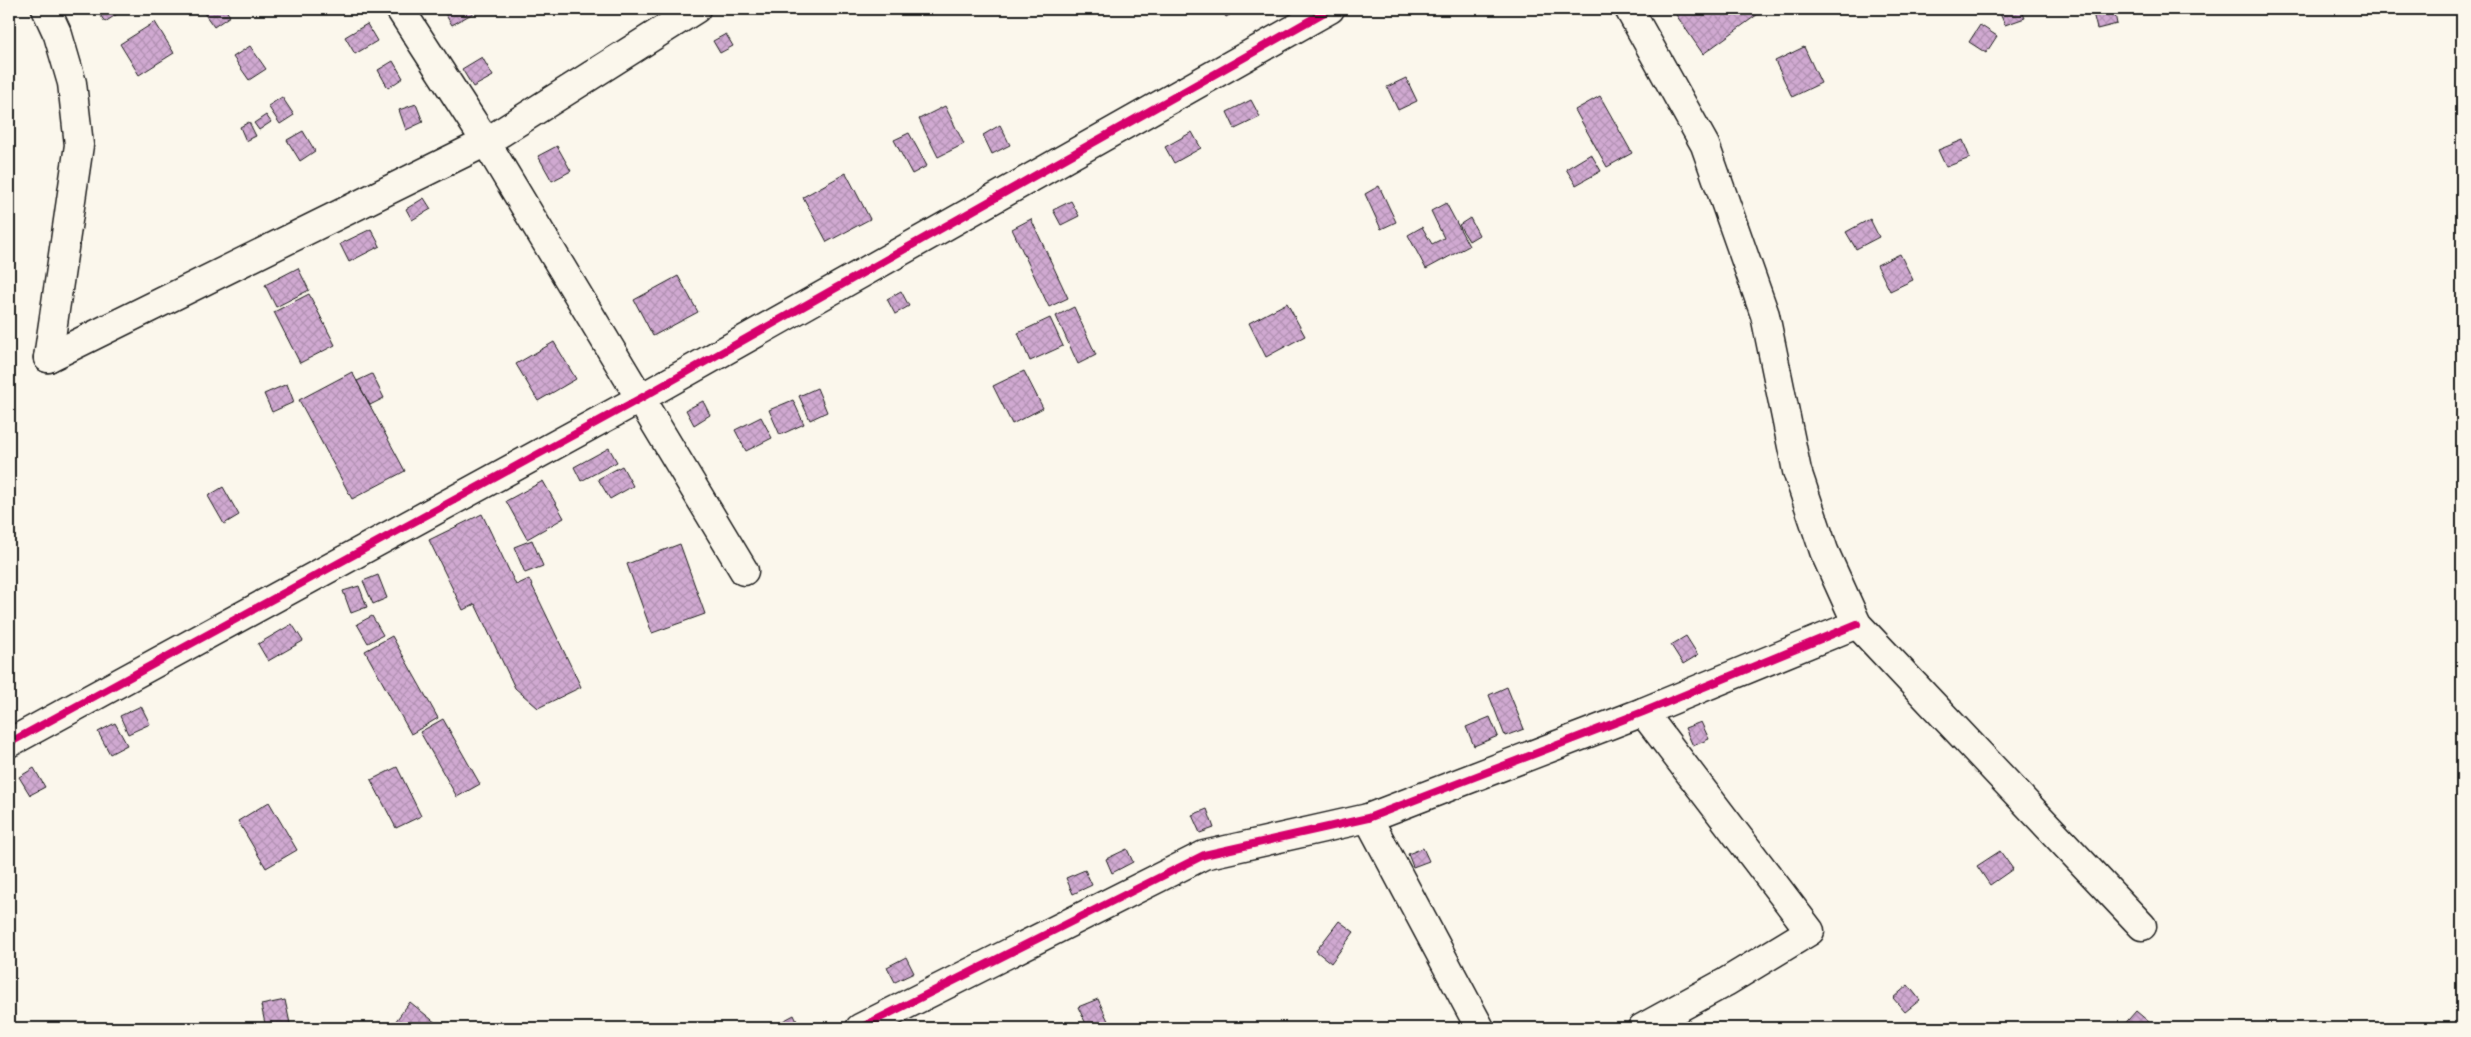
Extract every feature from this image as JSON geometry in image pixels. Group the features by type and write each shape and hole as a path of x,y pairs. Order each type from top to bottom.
{"street":[{"path":"46,9 58,36 72,83 79,145 48,358 486,142 696,9"},
{"path":"400,9 486,142 744,571"},
{"path":"9,743 641,398 1330,9"},
{"path":"1629,9 1705,145 1764,315 1797,471 1824,551 1857,624 2142,926"},
{"path":"860,1028 1204,855 1368,818 1642,712 1857,624"},
{"path":"1642,712 1810,931 1726,982 1642,1028"},
{"path":"1368,818 1480,1028"}],"building":[{"path":"96,9 125,9 105,22"},
{"path":"201,9 225,9 230,16 214,27"},
{"path":"442,9 475,9 477,11 452,25"},
{"path":"1221,9 1237,9 1238,10 1226,17"},
{"path":"1672,9 1765,9 1703,54"},
{"path":"1998,9 2021,9 2025,18 2005,25"},
{"path":"2092,9 2114,9 2117,24 2097,29"},
{"path":"155,22 174,53 139,75 120,44"},
{"path":"367,24 377,41 355,54 345,37"},
{"path":"1980,25 1997,36 1986,53 1969,42"},
{"path":"726,34 733,46 720,53 713,41"},
{"path":"250,46 266,69 249,80 233,57"},
{"path":"1804,47 1821,83 1792,97 1775,61"},
{"path":"482,57 493,76 473,87 462,69"},
{"path":"393,61 403,78 388,88 378,70"},
{"path":"1406,78 1417,101 1398,110 1387,87"},
{"path":"1600,96 1632,153 1607,167 1575,110"},
{"path":"282,97 294,115 280,124 268,106"},
{"path":"1251,100 1260,117 1235,129 1227,112"},
{"path":"416,104 423,122 406,130 399,110"},
{"path":"945,106 964,144 938,157 919,119"},
{"path":"266,115 271,122 259,130 254,123"},
{"path":"249,122 256,136 246,141 240,127"},
{"path":"1000,125 1010,145 992,154 983,135"},
{"path":"303,131 315,151 300,161 287,140"},
{"path":"1192,132 1201,148 1174,163 1165,147"},
{"path":"909,133 927,166 912,174 894,140"},
{"path":"1963,140 1970,158 1946,167 1938,150"},
{"path":"557,146 571,171 552,181 538,156"},
{"path":"1591,154 1601,171 1576,185 1566,169"},
{"path":"846,173 870,219 827,242 803,197"},
{"path":"1379,186 1396,222 1381,229 1365,194"},
{"path":"424,198 431,209 412,220 406,209"},
{"path":"1071,201 1079,216 1061,225 1053,210"},
{"path":"1446,203 1469,246 1426,269 1408,235 1422,227 1432,244 1444,238 1431,211"},
{"path":"1470,218 1479,235 1469,241 1459,225"},
{"path":"1031,219 1068,298 1049,307 1012,229"},
{"path":"1870,219 1879,237 1856,249 1846,232"},
{"path":"371,229 380,246 349,262 340,244"},
{"path":"1900,254 1913,280 1890,291 1877,265"},
{"path":"298,268 309,290 276,307 265,285"},
{"path":"678,276 698,312 653,336 634,300"},
{"path":"901,291 909,306 895,314 887,299"},
{"path":"309,294 335,345 300,363 274,312"},
{"path":"1287,303 1305,336 1266,357 1249,323"},
{"path":"1074,307 1096,355 1078,364 1056,316"},
{"path":"1050,318 1063,346 1030,361 1018,333"},
{"path":"554,342 576,379 538,401 516,364"},
{"path":"1024,371 1043,408 1012,424 993,386"},
{"path":"352,372 405,471 352,499 299,400"},
{"path":"372,374 384,398 370,405 357,381"},
{"path":"287,384 294,402 272,412 264,394"},
{"path":"817,388 827,412 810,420 799,396"},
{"path":"793,400 804,424 780,435 769,410"},
{"path":"703,401 710,415 694,425 686,410"},
{"path":"761,417 772,438 746,451 735,430"},
{"path":"609,448 617,462 581,481 574,467"},
{"path":"622,466 633,486 610,499 598,479"},
{"path":"543,481 564,518 527,539 506,501"},
{"path":"223,487 239,515 224,524 208,496"},
{"path":"482,514 516,585 529,579 581,687 538,708 515,688 475,604 463,610 429,540"},
{"path":"532,540 543,566 525,573 514,547"},
{"path":"680,544 705,614 652,633 627,564"},
{"path":"378,575 387,598 373,604 363,581"},
{"path":"359,586 367,607 351,613 343,591"},
{"path":"372,616 383,635 368,643 357,624"},
{"path":"292,624 303,641 268,661 258,644"},
{"path":"392,636 438,718 411,734 365,651"},
{"path":"1686,636 1698,655 1683,664 1671,645"},
{"path":"1507,687 1524,729 1505,736 1489,695"},
{"path":"141,706 150,724 128,734 120,716"},
{"path":"1490,717 1498,736 1474,746 1466,727"},
{"path":"443,719 480,784 457,797 420,732"},
{"path":"1701,722 1709,739 1693,746 1685,728"},
{"path":"115,723 127,745 110,754 98,732"},
{"path":"397,767 421,816 396,828 371,780"},
{"path":"34,768 45,787 30,795 19,777"},
{"path":"269,802 297,850 266,868 238,821"},
{"path":"1207,809 1214,828 1200,833 1192,815"},
{"path":"1423,848 1429,861 1413,867 1408,854"},
{"path":"1127,849 1133,862 1112,873 1106,859"},
{"path":"2000,851 2013,869 1990,885 1977,866"},
{"path":"1085,870 1092,885 1073,894 1066,878"},
{"path":"1339,921 1354,932 1331,963 1316,951"},
{"path":"906,957 914,973 895,982 887,967"},
{"path":"1908,985 1920,1000 1905,1012 1893,998"},
{"path":"1098,999 1108,1021 1094,1028 1088,1028 1078,1007"},
{"path":"285,1000 291,1028 266,1028 261,1005"},
{"path":"410,1002 442,1028 403,1028 395,1022"},
{"path":"2136,1011 2156,1028 2121,1028"},
{"path":"794,1015 800,1028 781,1028 779,1023"}],"cycle path":[{"path":"9,743 641,398 1330,9"},
{"path":"860,1028 1204,855 1368,818 1643,712 1857,624"}]}
